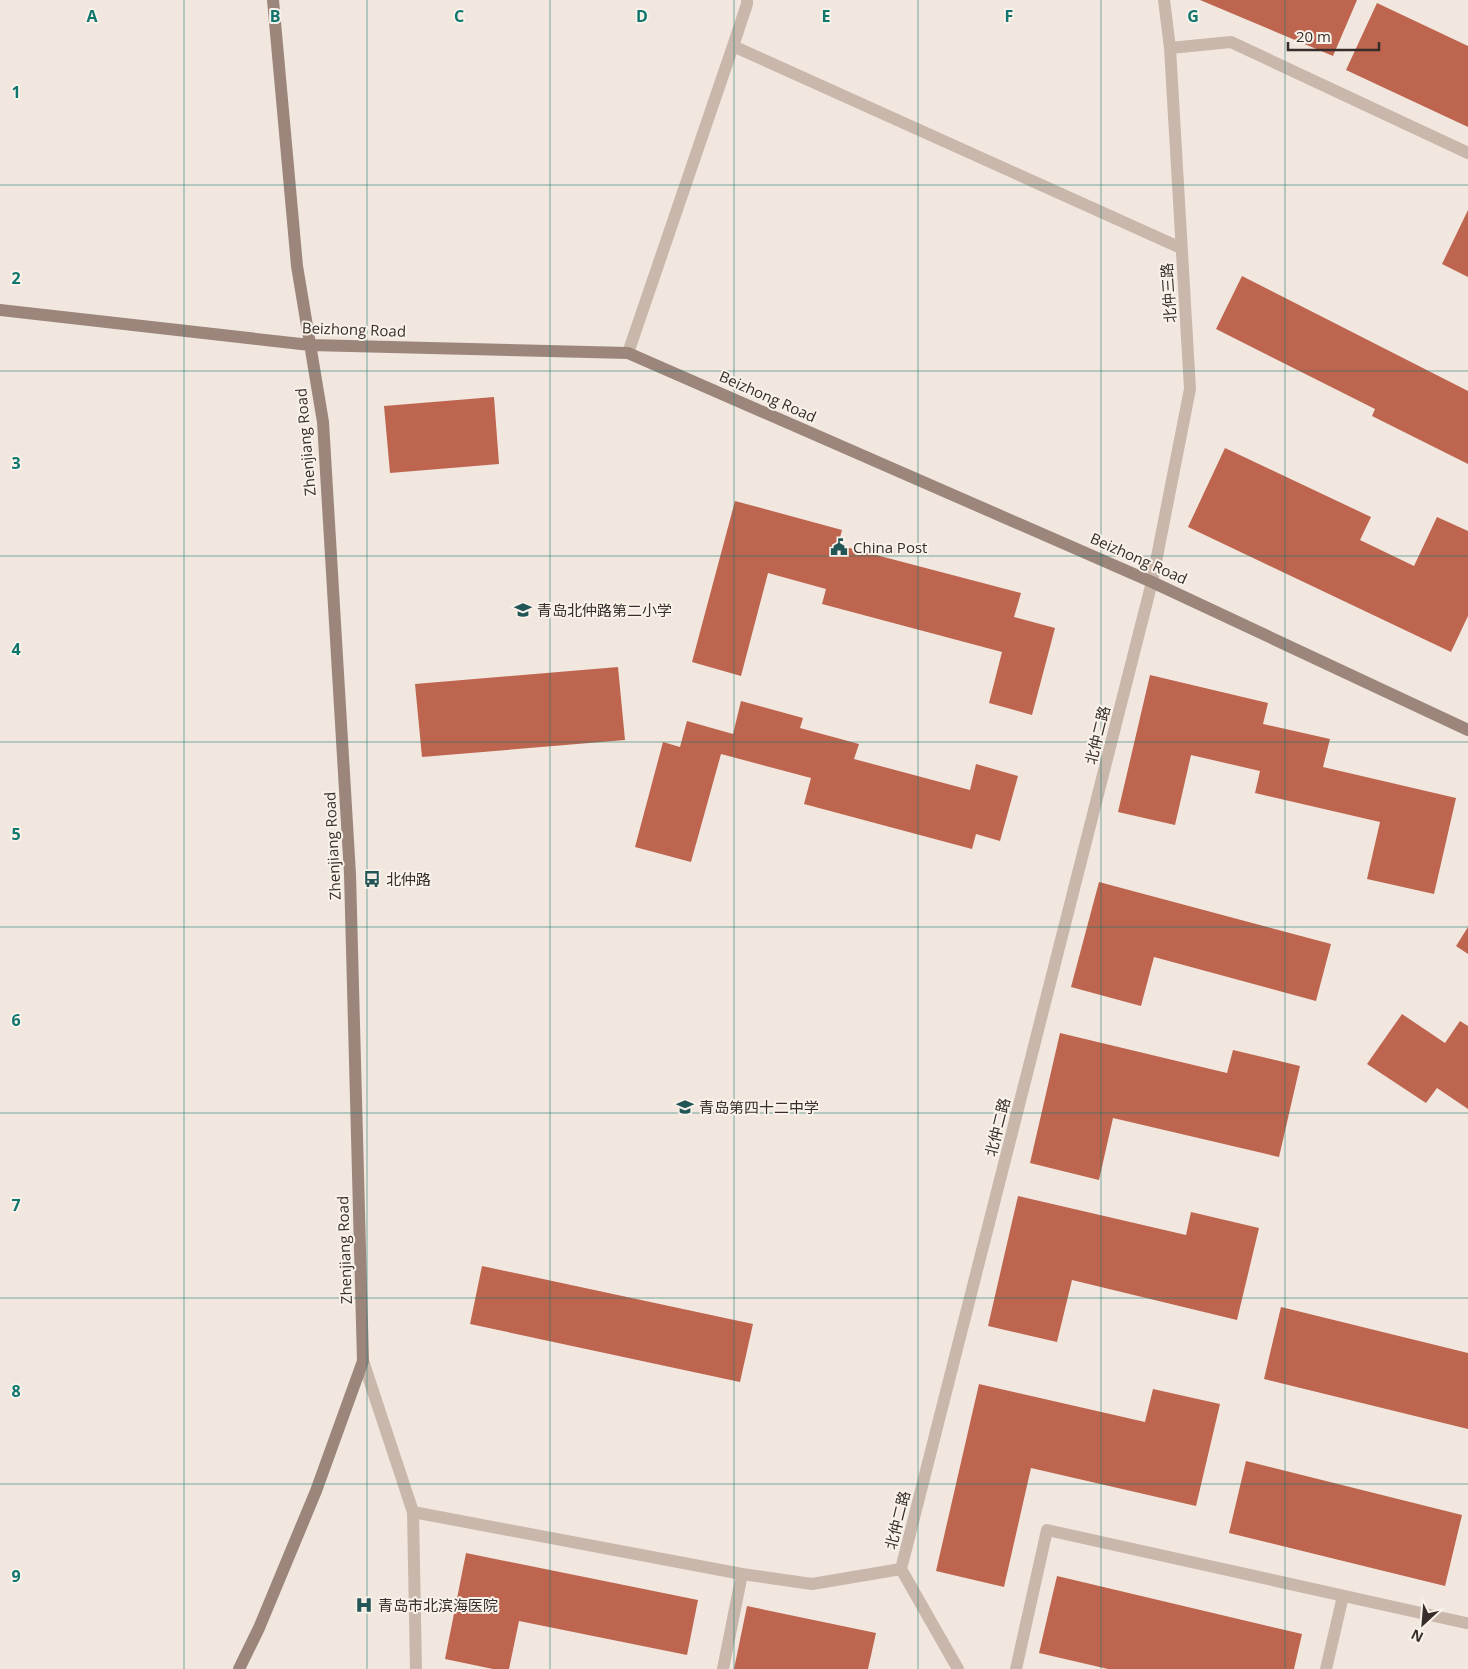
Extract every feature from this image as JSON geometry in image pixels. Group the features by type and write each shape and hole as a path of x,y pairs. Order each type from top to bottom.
{"street":[{"name":"Zhenjiang Road","path":"239,1669 259,1628 316,1491 363,1361 350,874 323,422 297,266 273,0"},
{"path":"628,352 733,46 747,4 746,0"},
{"name":"北仲三路","path":"1152,582 1190,389 1170,48 1164,0"},
{"path":"1170,48 1231,42 1468,154"},
{"path":"733,46 1181,248"},
{"name":"Beizhong Road","path":"0,310 310,345 628,352 1152,582 1468,730"},
{"name":"北仲二路","path":"958,1669 901,1569 1152,582"},
{"path":"363,1361 413,1512 416,1669"},
{"path":"413,1512 742,1574 812,1584 901,1569"},
{"path":"1016,1669 1047,1530 1343,1596 1467,1619"},
{"path":"723,1669 742,1574"},
{"path":"1326,1669 1343,1596"}],"building":[{"path":"1200,0 1357,0 1333,56"},
{"path":"1377,3 1468,46 1468,127 1346,70"},
{"path":"1468,210 1468,277 1442,264"},
{"path":"1242,276 1468,391 1468,464 1372,416 1375,409 1216,329"},
{"path":"494,397 499,464 390,473 384,406"},
{"path":"1225,448 1371,517 1360,540 1414,566 1437,517 1468,531 1468,616 1451,652 1188,527"},
{"path":"735,501 842,530 838,545 1021,593 1014,617 1055,628 1032,715 989,703 1002,652 822,604 826,589 768,573 741,676 692,662"},
{"path":"618,667 625,740 422,757 415,684"},
{"path":"1150,675 1268,703 1263,724 1330,739 1323,767 1456,798 1434,894 1367,879 1380,822 1255,793 1260,771 1191,755 1175,825 1118,812"},
{"path":"741,701 803,718 800,728 859,744 854,759 970,790 976,764 1018,776 1000,841 976,834 972,849 804,804 811,778 721,754 691,862 635,847 663,742 680,747 687,721 733,734"},
{"path":"1099,882 1331,944 1316,1001 1154,957 1141,1006 1071,987"},
{"path":"1468,927 1468,954 1456,946"},
{"path":"1402,1014 1445,1043 1460,1021 1468,1026 1468,1109 1437,1088 1426,1103 1367,1064"},
{"path":"1060,1033 1227,1073 1233,1050 1300,1066 1279,1157 1113,1118 1099,1180 1030,1163"},
{"path":"1018,1196 1186,1235 1191,1212 1259,1228 1237,1320 1072,1280 1057,1342 988,1326"},
{"path":"482,1266 753,1324 740,1382 470,1324"},
{"path":"1281,1307 1468,1353 1468,1429 1264,1379"},
{"path":"979,1384 1145,1422 1153,1389 1220,1404 1196,1506 1031,1468 1004,1587 936,1571"},
{"path":"1246,1461 1462,1515 1445,1586 1229,1533"},
{"path":"466,1553 698,1600 687,1655 519,1621 509,1669 493,1669 445,1659"},
{"path":"1057,1576 1302,1634 1294,1669 1108,1669 1039,1653"},
{"path":"747,1606 876,1633 868,1669 734,1669"}],"place":[{"name":"China Post","path":"839,547"},
{"name":"青岛北仲路第二小学","path":"523,610"},
{"name":"北仲路","path":"372,879"},
{"name":"青岛第四十二中学","path":"685,1107"},
{"name":"青岛市北滨海医院","path":"364,1605"}]}
